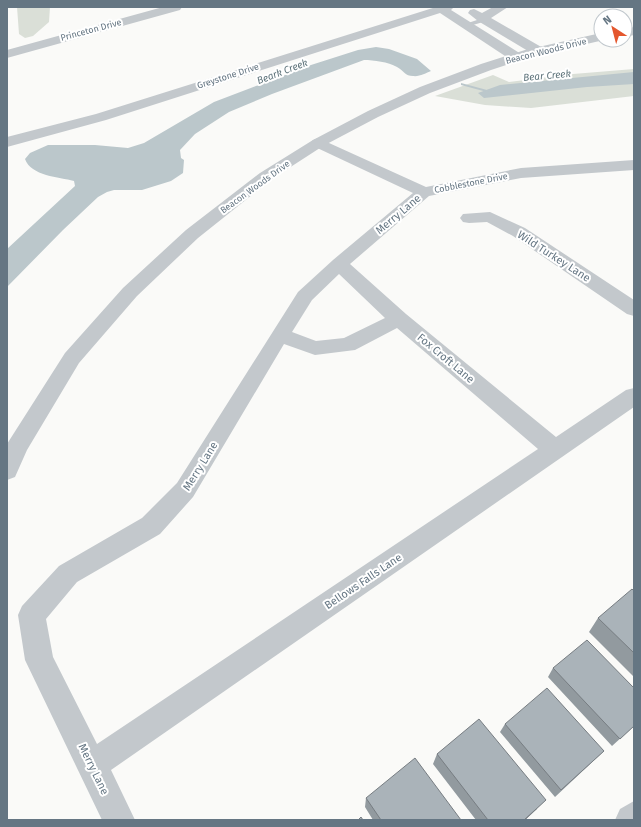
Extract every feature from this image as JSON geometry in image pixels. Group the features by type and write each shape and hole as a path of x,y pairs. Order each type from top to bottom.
{"street":[{"name":"Princeton Drive","path":"7,54 176,7"},
{"path":"465,7 538,51"},
{"path":"484,19 502,7"},
{"path":"445,8 466,25 516,57"},
{"name":"Greystone Drive","path":"7,142 101,117 314,48 445,8"},
{"name":"Beacon Woods Drive","path":"7,470 17,447 72,358 130,292 192,234 266,176 318,143 373,114 425,90 516,57 593,39"},
{"name":"Cobblestone Drive","path":"318,143 424,192 521,173 634,165"},
{"name":"Merry Lane","path":"119,820 39,660 32,615 68,574 151,526 185,490 305,296 339,264 424,192"},
{"name":"Wild Turkey Lane","path":"469,218 490,217 519,232 634,309"},
{"name":"Fox Croft Lane","path":"339,264 399,319 555,450"},
{"path":"280,335 315,348 348,345 399,319"},
{"name":"Bellows Falls Lane","path":"92,765 634,396"},
{"path":"631,820 634,817"}],"lane":[{"path":"466,25 484,19"}],"shaded area":[{"path":"17,7 50,7 49,22 33,36 25,38 19,34"},
{"path":"376,47 389,49 417,59 431,71 420,75 410,76 397,67 389,64 364,60 272,94 229,112 195,134 180,150 181,158 184,160 183,173 171,181 142,190 114,190 98,197 7,287 7,249 75,186 74,181 46,175 33,169 28,165 25,159 30,153 48,145 95,145 128,148 144,143 214,102 311,65 358,50"},
{"path":"634,69 634,96 531,108 485,105 435,96 493,75 509,82 573,74"},
{"path":"634,72 634,84 587,87 484,98 478,93 500,85"}],"building":[{"path":"632,589 634,591 634,653 598,618"},
{"path":"587,640 634,688 634,726 620,739 553,668"},
{"path":"547,688 604,751 561,790 505,724"},
{"path":"479,719 546,800 524,820 488,820 437,754"},
{"path":"415,758 461,820 381,820 366,798"}],"waterway":[{"name":"Bear Creek","path":"463,84 487,91 494,90"}],"water label":[{"name":"Beark Creek","path":"282,71"}]}
